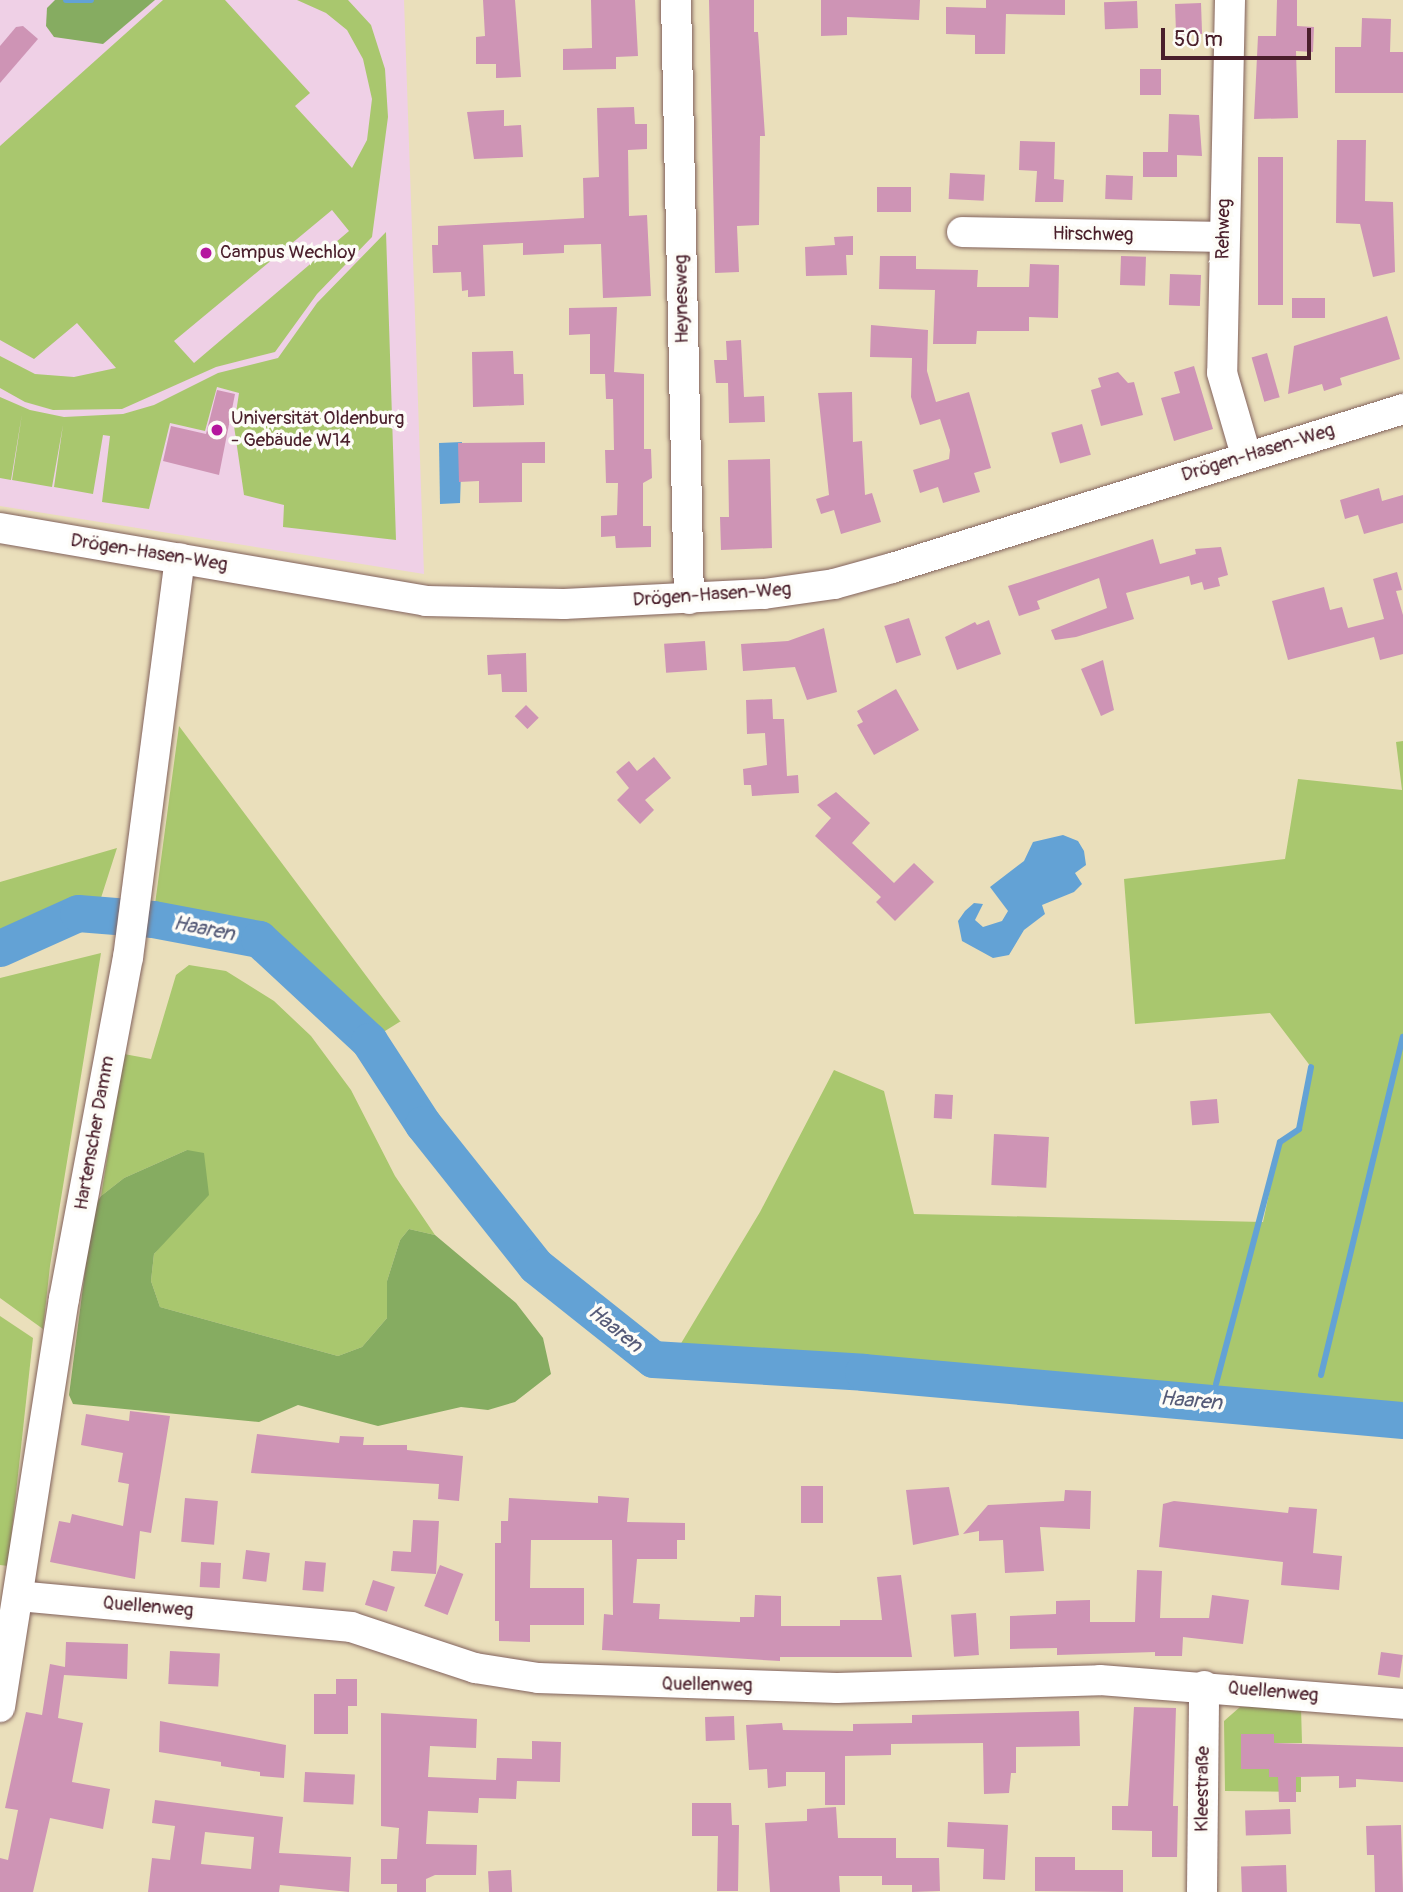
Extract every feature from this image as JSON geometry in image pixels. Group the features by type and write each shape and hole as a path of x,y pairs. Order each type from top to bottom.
{"street":[{"name":"Heynesweg","path":"676,0 689,599"},
{"name":"Rehweg","path":"1230,0 1222,373 1246,455"},
{"name":"Hirschweg","path":"962,232 1224,237"},
{"name":"Drögen-Hasen-Weg","path":"0,528 426,601 542,604 689,599 834,584 1246,455 1403,410"},
{"name":"Hartenscher Damm","path":"0,1707 64,1299 128,952 180,558"},
{"name":"Quellenweg","path":"18,1596 351,1627 475,1668 538,1678 838,1688 1087,1680 1204,1686 1403,1704"},
{"name":"Kleestraße","path":"1202,1892 1204,1686"}],"shaded area":[{"name":"Campus Wechloy","path":"0,0 404,0 424,574 0,506"}],"green space":[{"path":"55,0 155,0 103,44 54,37 46,26 47,8"},
{"path":"163,0 225,0 310,93 295,106 352,168 367,140 372,99 363,59 347,30 326,13 297,0 348,0 371,25 385,69 388,117 372,237 317,294 275,352 216,367 122,409 53,410 25,402 0,388 0,356 35,374 74,377 116,368 77,323 34,359 0,340 0,146","holes":["332,210 349,231 194,363 174,341"]},
{"path":"386,232 396,540 283,527 284,505 244,495 234,426 239,393 217,387 205,431 170,423 149,509 102,502 110,436 103,435 93,494 54,487 63,425 52,487 12,480 22,414 11,480 0,478 0,397 30,410 64,417 123,414 154,405 218,373 278,358 317,303"},
{"path":"179,726 401,1021 369,1041 259,939 153,919"},
{"path":"1403,741 1403,1420 671,1360 760,1212 834,1070 884,1091 914,1214 1263,1222 1280,1142 1299,1129 1311,1067 1270,1013 1135,1024 1124,879 1285,859 1298,779 1402,790 1396,742"},
{"path":"117,848 100,901 52,908 0,932 0,882"},
{"path":"101,953 50,1266 43,1329 0,1298 0,978"},
{"path":"189,965 226,971 274,1001 311,1036 351,1090 395,1176 435,1235 409,1229 400,1240 387,1281 387,1318 362,1347 338,1356 160,1307 151,1281 154,1254 179,1224 187,1150 124,1178 101,1196 124,1054 151,1059 176,975"},
{"path":"187,1150 204,1153 209,1195 154,1254 151,1281 160,1307 338,1356 362,1347 387,1318 387,1281 400,1240 409,1229 435,1235 516,1303 543,1338 551,1374 515,1402 488,1410 461,1407 378,1426 298,1405 259,1422 73,1404 69,1395 93,1209 101,1196 124,1178"},
{"path":"0,1316 33,1338 8,1566 0,1565"},
{"path":"1248,1697 1301,1707 1302,1743 1274,1743 1242,1769 1269,1769 1269,1777 1301,1777 1301,1792 1225,1791 1224,1721 1240,1707 1248,1707"}],"water":[{"path":"462,442 460,503 440,504 439,443"},
{"path":"1063,835 1078,841 1084,851 1086,865 1075,873 1082,884 1074,892 1042,905 1045,914 1024,930 1009,955 993,958 962,941 958,921 965,911 974,903 983,904 975,920 983,927 1002,921 1008,911 990,887 1024,861 1033,842"}],"building":[{"path":"483,0 515,0 521,77 496,78 496,64 476,64 476,37 485,36"},
{"path":"591,0 635,0 638,56 616,57 616,69 563,70 563,49 592,48"},
{"path":"709,0 754,0 754,32 758,32 765,136 760,136 759,225 737,226 739,272 715,273"},
{"path":"821,0 920,0 919,20 847,17 847,35 821,36"},
{"path":"986,0 1065,0 1065,15 1006,14 1005,54 975,54 975,35 946,34 946,7 986,8"},
{"path":"1277,0 1297,0 1297,26 1314,27 1313,52 1296,51 1298,118 1254,119 1258,36 1276,36"},
{"path":"1137,1 1138,28 1105,29 1104,2"},
{"path":"1201,3 1202,34 1176,35 1175,4"},
{"path":"1362,18 1391,19 1390,52 1403,52 1403,93 1335,93 1335,47 1361,47"},
{"path":"23,26 38,39 0,83 0,46 16,27"},
{"path":"1140,69 1161,69 1161,95 1140,95"},
{"path":"634,107 635,124 647,124 647,149 628,150 629,216 647,215 651,296 603,298 601,244 564,245 564,253 523,255 523,243 483,245 485,296 468,297 468,290 462,291 461,272 433,273 432,245 438,245 438,226 584,218 583,178 599,177 597,108"},
{"path":"504,110 504,126 521,125 523,157 474,159 467,112"},
{"path":"1169,114 1199,115 1202,156 1177,155 1177,177 1143,177 1143,152 1168,152"},
{"path":"1337,140 1366,140 1365,201 1393,202 1395,272 1373,277 1360,224 1336,223"},
{"path":"1020,141 1055,142 1054,179 1064,180 1063,202 1035,202 1037,171 1019,170"},
{"path":"1258,157 1283,157 1283,305 1258,305"},
{"path":"950,173 985,175 984,201 949,199"},
{"path":"1106,175 1133,176 1132,200 1105,199"},
{"path":"877,187 911,187 911,212 877,212"},
{"path":"853,236 853,255 846,255 847,275 806,276 805,247 835,245 834,237"},
{"path":"880,256 916,256 916,269 978,270 977,287 1029,287 1030,264 1059,265 1058,318 1029,317 1029,331 977,331 976,344 933,344 935,290 879,289"},
{"path":"1121,256 1146,257 1145,286 1120,285"},
{"path":"1170,274 1201,275 1200,306 1169,305"},
{"path":"1292,298 1325,298 1325,318 1292,318"},
{"path":"617,307 614,372 644,374 644,449 651,449 652,478 643,483 643,526 651,526 651,547 616,548 615,536 601,537 601,516 617,515 618,483 606,483 605,450 614,450 613,399 606,399 605,374 590,374 590,334 569,335 569,308"},
{"path":"1387,316 1400,359 1340,378 1342,385 1324,391 1322,384 1288,394 1294,346"},
{"path":"871,325 928,330 927,371 936,402 969,392 991,468 974,473 980,492 943,503 938,487 920,493 913,470 949,459 950,450 940,419 920,425 911,397 912,358 870,357"},
{"path":"741,340 744,397 764,396 765,422 729,423 728,383 716,383 714,360 727,360 726,341"},
{"path":"513,351 514,374 523,374 524,405 473,407 472,352"},
{"path":"1267,353 1280,397 1264,402 1252,357"},
{"path":"1194,366 1213,429 1174,441 1161,398 1180,393 1174,372"},
{"path":"1118,372 1128,383 1134,382 1143,415 1101,426 1091,390 1101,387 1098,378"},
{"name":"Universität Oldenburg - Gebäude W14","path":"217,390 235,394 219,475 163,461 171,426 206,434"},
{"path":"852,392 853,442 862,441 865,495 872,493 881,522 841,534 834,510 821,514 816,499 829,495 818,393"},
{"path":"1082,424 1091,455 1060,464 1051,433"},
{"path":"545,442 545,463 522,463 522,502 479,503 479,481 459,482 458,443"},
{"path":"770,459 772,548 721,550 720,517 729,517 728,460"},
{"path":"1379,488 1382,501 1403,495 1403,523 1364,534 1358,515 1345,519 1340,500"},
{"path":"1153,539 1160,564 1196,554 1195,549 1221,547 1228,575 1218,578 1220,586 1204,590 1202,582 1191,585 1189,576 1126,593 1134,619 1076,637 1055,640 1051,630 1107,608 1099,578 1037,601 1040,609 1019,616 1008,586"},
{"path":"1397,572 1402,590 1396,591 1403,615 1403,654 1380,660 1374,637 1288,660 1272,601 1324,587 1330,610 1342,607 1348,628 1384,619 1373,579"},
{"path":"909,618 921,655 896,663 884,626"},
{"path":"989,620 1001,654 957,670 945,637 975,622 977,625"},
{"path":"824,628 837,692 807,700 795,667 743,671 741,644 788,641"},
{"path":"705,641 707,670 666,673 664,644"},
{"path":"526,653 527,692 502,692 501,674 488,675 487,655"},
{"path":"1103,660 1114,710 1101,716 1081,669"},
{"path":"896,689 919,730 874,755 857,725 863,722 857,711"},
{"path":"772,699 773,719 784,719 787,776 798,775 799,793 752,796 751,785 744,785 743,769 767,765 765,733 747,734 746,700"},
{"path":"526,705 539,718 527,729 515,716"},
{"path":"654,757 671,778 645,800 654,810 640,824 617,800 629,788 616,772 629,761 637,771"},
{"path":"836,792 870,823 852,843 894,883 914,863 934,882 895,921 876,902 881,897 815,836 831,818 817,805"},
{"path":"935,1094 953,1095 952,1119 934,1118"},
{"path":"1217,1099 1219,1123 1192,1125 1190,1101"},
{"path":"994,1134 1049,1137 1046,1188 991,1185"},
{"path":"130,1411 170,1416 151,1533 140,1531 135,1579 50,1562 59,1521 70,1523 72,1514 123,1526 129,1484 118,1482 123,1453 81,1445 86,1414 129,1421"},
{"path":"257,1434 339,1443 340,1436 364,1437 363,1445 407,1445 407,1450 463,1456 459,1501 438,1499 439,1484 251,1473"},
{"path":"801,1486 823,1486 823,1523 801,1523"},
{"path":"949,1487 959,1535 913,1545 906,1490"},
{"path":"1065,1490 1091,1491 1090,1529 1040,1527 1044,1571 1005,1573 1003,1540 979,1541 979,1531 963,1534 988,1505 1064,1501"},
{"path":"598,1496 629,1498 627,1522 685,1523 685,1540 677,1540 677,1559 637,1559 633,1603 660,1604 659,1619 740,1622 740,1617 754,1617 755,1595 781,1596 781,1626 840,1626 840,1620 882,1620 877,1577 901,1575 912,1657 780,1657 780,1661 602,1650 604,1614 613,1615 612,1540 531,1540 530,1588 584,1588 584,1625 530,1625 530,1642 499,1641 499,1621 495,1621 495,1543 501,1543 501,1521 508,1521 509,1498 598,1503"},
{"path":"185,1498 218,1501 214,1545 181,1542"},
{"path":"1174,1501 1288,1513 1289,1507 1317,1509 1313,1553 1342,1556 1339,1590 1281,1585 1283,1562 1159,1547 1163,1504"},
{"path":"413,1520 439,1521 436,1574 391,1571 393,1551 411,1552"},
{"path":"246,1550 270,1553 266,1582 242,1579"},
{"path":"305,1561 326,1563 323,1592 302,1590"},
{"path":"201,1562 221,1563 220,1588 200,1587"},
{"path":"440,1565 463,1574 448,1615 424,1606"},
{"path":"1137,1570 1162,1571 1160,1618 1209,1618 1212,1595 1249,1600 1243,1644 1183,1637 1182,1656 1155,1656 1155,1652 1057,1655 1057,1648 1010,1649 1010,1616 1056,1614 1056,1601 1090,1600 1090,1622 1135,1622"},
{"path":"373,1580 395,1587 387,1612 365,1605"},
{"path":"976,1613 979,1655 954,1657 951,1615"},
{"path":"66,1642 128,1644 127,1679 64,1675 58,1718 83,1723 72,1782 110,1789 103,1829 50,1818 33,1892 0,1892 0,1858 8,1860 18,1810 5,1808 26,1712 42,1715 50,1664 65,1667"},
{"path":"170,1651 220,1654 218,1687 168,1684"},
{"path":"1381,1652 1403,1655 1400,1678 1378,1675"},
{"path":"336,1679 357,1679 357,1706 348,1706 348,1734 314,1734 314,1694 336,1694"},
{"path":"1134,1707 1176,1708 1173,1806 1178,1806 1177,1857 1152,1857 1152,1831 1112,1830 1112,1806 1128,1806"},
{"path":"1079,1711 1080,1746 1016,1747 1016,1773 1011,1773 1009,1793 984,1794 983,1743 891,1744 891,1755 845,1756 845,1805 825,1805 825,1772 786,1772 786,1786 768,1788 767,1769 749,1770 746,1725 782,1723 783,1730 853,1731 853,1724 912,1723 912,1715"},
{"path":"381,1713 477,1719 476,1748 430,1746 428,1777 496,1780 497,1758 532,1759 532,1741 561,1742 560,1782 517,1781 516,1799 479,1798 478,1813 428,1811 426,1844 477,1845 476,1875 435,1875 426,1879 426,1892 397,1892 397,1884 381,1884 381,1859 397,1859 399,1828 381,1826"},
{"path":"734,1716 735,1740 706,1741 705,1717"},
{"path":"160,1721 286,1745 284,1778 260,1776 260,1772 221,1766 221,1762 159,1752"},
{"path":"1241,1734 1274,1734 1274,1743 1403,1747 1403,1782 1356,1779 1356,1787 1339,1788 1339,1776 1296,1777 1296,1802 1279,1802 1278,1777 1269,1777 1269,1769 1241,1769"},
{"path":"305,1772 355,1775 353,1805 303,1802"},
{"path":"155,1800 283,1817 279,1853 351,1857 349,1892 280,1885 279,1892 148,1892 152,1858 170,1860 175,1826 152,1823","holes":["205,1832 254,1837 251,1869 201,1864"]},
{"path":"692,1803 731,1803 732,1825 739,1825 738,1891 717,1891 718,1836 692,1836"},
{"path":"836,1807 838,1838 896,1838 896,1858 939,1858 940,1891 912,1892 912,1885 882,1885 882,1876 839,1876 840,1892 770,1892 765,1823 807,1821 807,1809"},
{"path":"1290,1809 1291,1834 1246,1836 1245,1811"},
{"path":"948,1822 1008,1825 1005,1880 983,1879 984,1849 947,1847"},
{"path":"1401,1825 1403,1892 1375,1892 1374,1855 1367,1855 1366,1826"},
{"path":"1035,1857 1075,1857 1075,1870 1123,1870 1123,1892 1035,1891"},
{"path":"1286,1865 1287,1892 1242,1892 1241,1867"},
{"path":"511,1870 512,1892 489,1892 488,1871"}],"waterway":[{"path":"66,0 91,0"},
{"name":"Haaren","path":"0,948 78,913 153,919 259,939 369,1041 423,1124 536,1266 653,1359 863,1372 1403,1420"},
{"path":"1321,1375 1403,1037"},
{"path":"1216,1384 1280,1142 1299,1129 1311,1067"}],"place":[{"name":"Campus Wechloy","path":"206,253"},
{"name":"Universität Oldenburg - Gebäude W14","path":"217,430"}]}
